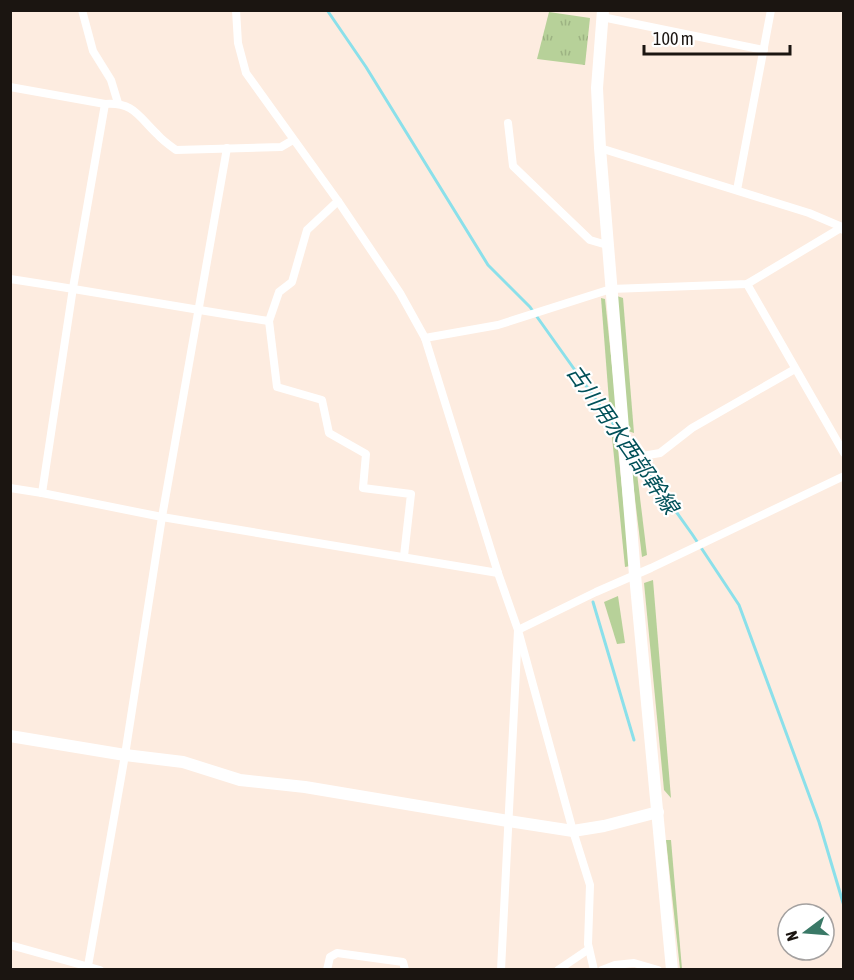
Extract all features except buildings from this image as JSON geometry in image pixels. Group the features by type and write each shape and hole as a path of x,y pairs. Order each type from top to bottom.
{"street":[{"path":"82,10 93,51 111,80 118,103"},
{"path":"236,10 238,43 246,73 338,201 400,293 425,338 518,630 590,885 588,944 594,969"},
{"path":"737,190 771,10"},
{"path":"672,969 607,245 597,88 602,14 764,50"},
{"path":"10,87 105,104 118,103 132,109 157,135 176,150 281,147 293,140"},
{"path":"42,493 73,288 105,104"},
{"path":"507,123 513,166 590,240 607,245"},
{"path":"84,967 125,755 162,517 227,148"},
{"path":"600,148 808,213 843,228"},
{"path":"338,201 307,230 292,282 279,292 269,321 277,387 322,400 329,433 366,454 363,488 411,494 404,556"},
{"path":"425,338 498,325 611,289 747,284 843,228"},
{"path":"10,279 269,321"},
{"path":"747,284 843,453"},
{"path":"625,459 660,453 692,428 795,369"},
{"path":"518,630 843,476"},
{"path":"10,488 162,517 498,573"},
{"path":"501,969 518,630"},
{"path":"10,736 183,762 240,780 305,787 573,831 604,826 658,812"},
{"path":"10,945 84,967 100,969"},
{"path":"558,969 589,949"},
{"path":"327,969 330,957 337,953 403,963 405,969"},
{"path":"602,969 634,963 658,969"}],"green space":[{"path":"549,12 590,18 585,65 537,59"},
{"path":"617,296 623,298 634,433 628,431"},
{"path":"601,298 605,299 618,423 610,414"},
{"path":"611,427 616,429 630,566 625,567"},
{"path":"636,465 647,555 642,557 631,466"},
{"path":"653,580 671,798 664,790 644,583"},
{"path":"618,596 625,643 617,644 604,602"},
{"path":"666,840 671,840 682,969 680,969"}],"waterway":[{"name":"古川用水西部幹線","path":"327,10 366,67 488,265 530,307 619,432"},
{"name":"古川用水西部幹線","path":"630,447 739,605 819,822 844,906"},
{"path":"593,602 634,740"}]}
